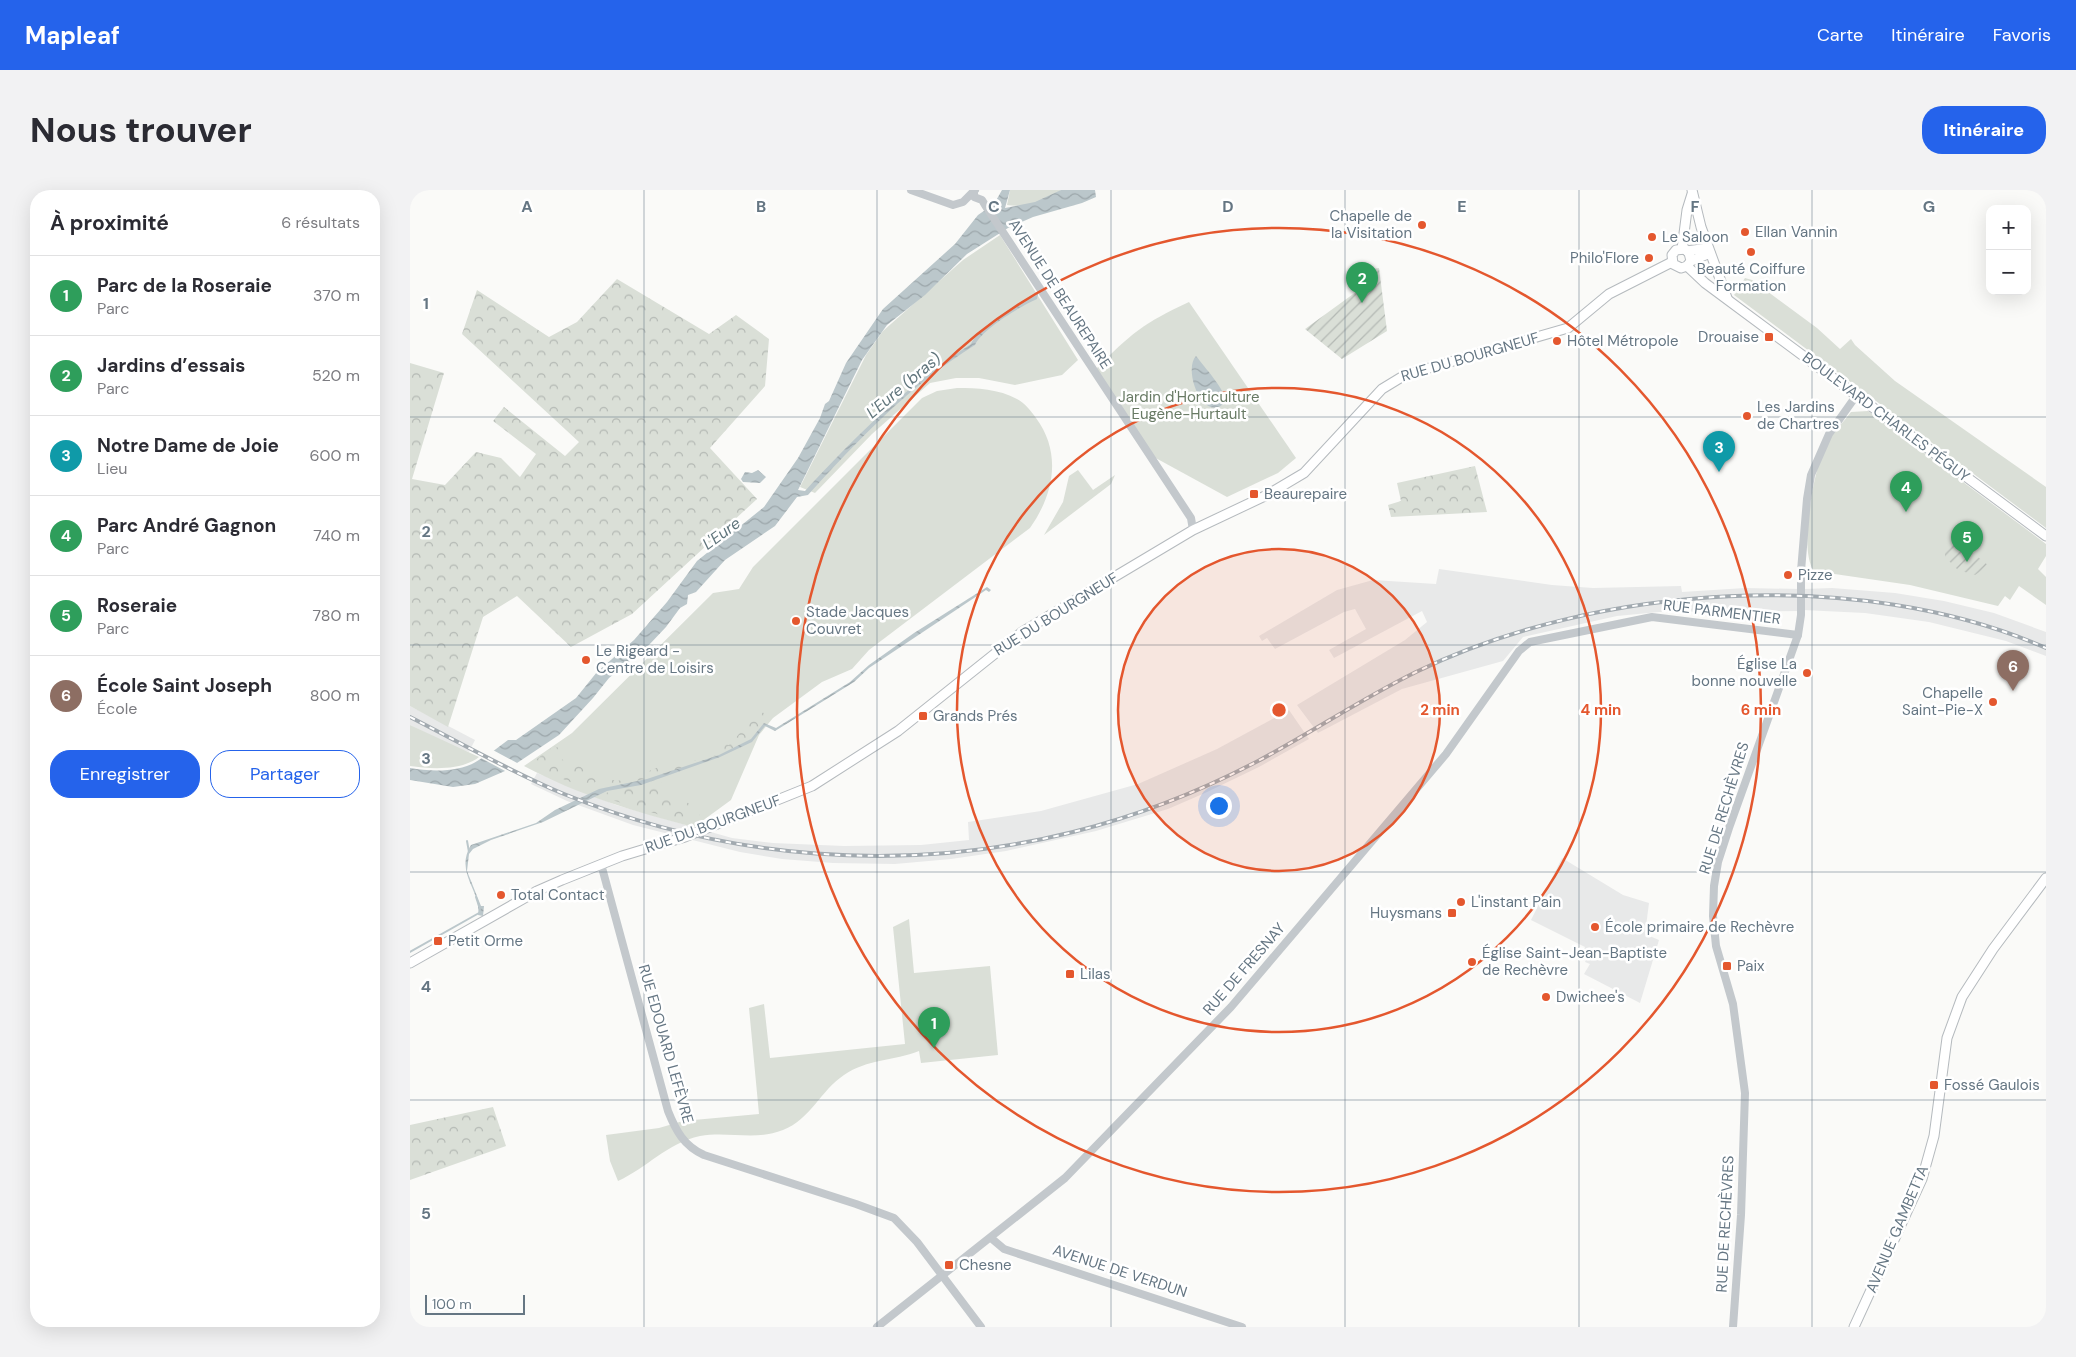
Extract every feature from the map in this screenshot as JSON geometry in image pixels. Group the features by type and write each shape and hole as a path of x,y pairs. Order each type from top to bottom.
{"main road":[{"path":"1689,264 1684,250 1687,210 1692,192"},
{"path":"1692,192 1709,251 1727,298"},
{"path":"1684,250 1709,251 1689,264 1678,268 1672,262 1674,252 1684,250"},
{"name":"RUE DU BOURGNEUF","path":"410,963 537,891 601,864 685,837 812,786 898,731 1022,632 1193,530 1267,495 1304,473 1382,389 1396,378 1452,360 1568,328 1609,294 1672,262"},
{"name":"BOULEVARD CHARLES PÉGUY","path":"1689,264 1727,298 2046,536"},
{"name":"AVENUE GAMBETTA","path":"1854,1327 1922,1179 1934,1136 1947,1038 1962,997 1993,949 2046,878"}],"street":[{"path":"911,190 953,205 963,202 976,190"},
{"name":"AVENUE DE BEAUREPAIRE","path":"976,190 974,197 983,202 1004,233 1191,518 1193,530"},
{"name":"RUE DE RECHÈVRES","path":"1733,1327 1741,1215 1745,1086 1733,1004 1716,946 1713,916 1714,886 1718,862 1729,828 1798,635 1803,589 1801,571 1807,499 1812,475 1829,434 1856,396"},
{"name":"RUE PARMENTIER","path":"1526,643 1625,620 1652,617 1798,635"},
{"name":"RUE DE FRESNAY","path":"877,1327 1065,1178 1220,1019 1446,754 1483,699 1526,643"},
{"name":"RUE EDOUARD LEFÈVRE","path":"601,864 668,1111 674,1126 686,1144 704,1156 894,1218 908,1231 981,1327"},
{"name":"AVENUE DE VERDUN","path":"991,1238 1004,1249 1242,1327"}],"shaded area":[{"path":"1439,569 1552,585 1593,588 1681,586 1682,592 1745,588 1801,589 1800,611 1659,612 1617,616 1523,637 1503,661 1402,689 1318,733 1297,705 1405,640 1427,622 1422,611 1334,658 1329,650 1366,629 1355,609 1344,612 1275,649 1267,638 1262,641 1259,636 1337,590 1373,580 1436,584"},
{"path":"1832,588 1895,593 1944,601 1994,613 2046,632 2046,656 2006,641 1929,622 1865,613 1803,610 1804,589"},
{"path":"410,706 475,740 469,752 456,748 410,725"},
{"path":"1289,710 1309,739 1259,767 1205,793 1168,809 1096,831 1006,851 951,859 895,864 833,863 782,859 740,852 633,825 567,801 531,784 537,773 616,805 732,838 773,843 844,846 921,845 969,840 968,822 1041,811 1138,784 1217,749"},
{"name":"École primaire de Rechèvre","path":"1562,858 1623,895 1649,903 1645,934 1659,940 1640,1003 1584,974 1590,964 1585,962 1587,958 1583,952 1585,947 1531,920"}],"green space":[{"path":"1010,190 1061,190 1036,203 1014,206 1007,205"},
{"path":"1000,235 1078,360 1062,375 1015,385 979,378 956,378 930,383 872,434 815,493 800,487 866,355 883,331 963,260"},
{"path":"1379,268 1387,331 1342,359 1305,329 1367,284 1366,270"},
{"path":"1745,278 1752,280 1817,328 1840,349 1851,339 1855,345 1895,381 2046,487 2046,528 1734,295"},
{"path":"617,279 709,334 736,315 769,339 765,386 710,448 757,499 632,614 571,647 517,596 483,617 448,727 410,706 410,363 444,373 412,479 445,485 476,452 501,458 520,477 536,454 493,421 504,407 565,456 579,442 462,334 477,290 549,337 577,322"},
{"name":"Jardin d'Horticulture Eugène-Hurtault","path":"1189,302 1296,458 1278,473 1227,497 1152,456 1096,369 1138,330"},
{"name":"Stade Jacques Couvret","path":"972,388 1003,393 1023,403 1036,418 1044,431 1052,459 1049,487 1038,515 1030,528 869,650 852,669 822,682 773,718 759,735 731,800 694,827 607,802 565,786 524,766 572,733 713,593 739,589 753,567 922,398 937,391"},
{"path":"1868,411 2046,544 2046,556 2038,569 2046,577 2046,605 2019,586 2010,600 2005,596 1998,606 1910,585 1814,571 1809,561 1807,546 1808,528 1813,489 1821,456 1832,436 1851,412"},
{"path":"1475,466 1487,512 1391,517 1388,505 1401,501 1397,483"},
{"path":"1078,470 1093,490 1115,475 1111,484 1044,535 1063,502 1069,476"},
{"path":"1955,543 1962,544 1989,566 1975,575 1958,570 1945,557 1945,549"},
{"path":"759,712 764,713 766,720 748,740 696,763 648,778 626,783 608,784 597,781 585,788 529,765 554,746 561,749 556,757 613,780 625,781 666,764 676,766 702,758 718,743 729,745"},
{"path":"410,725 479,757 472,762 455,767 427,768 410,766"},
{"path":"662,780 661,794 691,804 700,811 699,816 686,823 599,796 620,789"},
{"path":"909,919 914,973 990,966 998,1055 921,1063 919,1051 871,1063 844,1075 828,1089 801,1119 783,1130 763,1135 721,1134 688,1139 618,1181 610,1161 606,1135 659,1128 683,1121 759,1114 749,1008 764,1004 770,1058 905,1044 893,927"},
{"path":"493,1107 506,1146 410,1180 410,1125"}],"water":[{"path":"1002,190 1010,190 1005,208 1035,202 1061,190 1095,190 1096,197 1033,217 1008,228 967,254 925,295 887,325 862,360 798,490 805,491 883,412 947,360 971,344 982,330 1011,309 1038,294 1037,299 1012,312 993,325 975,345 907,395 866,433 808,495 797,497 775,526 725,560 696,592 688,595 687,604 680,608 666,627 648,646 609,678 559,735 505,771 475,784 453,787 410,780 410,768 428,770 458,769 483,757 489,760 498,755 492,752 508,740 516,740 576,698 597,672 634,640 667,602 697,561 764,507 798,458 820,418 825,404 829,401 846,363 883,309 955,244 978,215 994,204"},
{"path":"1196,356 1225,396 1226,401 1218,407 1210,407 1198,394 1192,373 1192,363"},
{"path":"758,470 766,477 760,483 743,482 741,479 745,472 752,473"},
{"path":"987,587 991,590 989,592 986,590 869,668 854,682 775,731 765,726 752,742 720,757 641,785 607,791 543,822 491,840 473,849 469,854 467,871 481,906 484,906 483,916 478,915 476,898 467,873 465,864 471,845 536,823 555,810 599,789 647,779 719,755 751,739 764,723 776,728 850,682 869,665 914,633"}],"pier":[{"path":"491,749 519,764 507,772 479,757 493,755 489,753"}],"waterway":[{"path":"467,841 469,852"},
{"path":"476,897 480,909"},
{"path":"410,952 479,913"}],"railway":[{"path":"410,717 505,767 544,785 625,816 688,834 752,846 816,854 881,856 945,853 1009,845 1073,832 1121,819 1190,793 1236,772 1396,682 1487,642 1565,620 1646,604 1729,596 1812,596 1894,605 1973,622 2046,648"}],"place":[{"name":"Chapelle de la Visitation","path":"1422,225"},
{"name":"Ellan Vannin","path":"1745,232"},
{"name":"Le Saloon","path":"1652,237"},
{"name":"Beauté Coiffure Formation","path":"1751,252"},
{"name":"Philo'Flore","path":"1649,258"},
{"name":"Jardins d’essais","path":"1362,303"},
{"name":"Drouaise","path":"1769,337"},
{"name":"Hôtel Métropole","path":"1557,341"},
{"name":"Les Jardins de Chartres","path":"1747,416"},
{"name":"Notre Dame de Joie","path":"1719,472"},
{"name":"Beaurepaire","path":"1254,494"},
{"name":"Parc André Gagnon","path":"1906,512"},
{"name":"Roseraie","path":"1967,562"},
{"name":"Pizze","path":"1788,575"},
{"name":"Stade Jacques Couvret","path":"796,621"},
{"name":"Le Rigeard - Centre de Loisirs","path":"586,660"},
{"name":"Église La bonne nouvelle","path":"1807,673"},
{"name":"École Saint Joseph","path":"2013,691"},
{"name":"Chapelle Saint-Pie-X","path":"1993,702"},
{"name":"Grands Prés","path":"923,716"},
{"name":"Total Contact","path":"501,895"},
{"name":"L'instant Pain","path":"1461,902"},
{"name":"Huysmans","path":"1452,913"},
{"name":"École primaire de Rechèvre","path":"1595,927"},
{"name":"Petit Orme","path":"438,941"},
{"name":"Église Saint-Jean-Baptiste de Rechèvre","path":"1472,962"},
{"name":"Paix","path":"1727,966"},
{"name":"Lilas","path":"1070,974"},
{"name":"Dwichee's","path":"1546,997"},
{"name":"Parc de la Roseraie","path":"934,1048"},
{"name":"Fossé Gaulois","path":"1934,1085"},
{"name":"Chesne","path":"949,1265"}],"water label":[{"name":"L'Eure (bras)","path":"903,385"},
{"name":"L'Eure","path":"721,533"}]}
